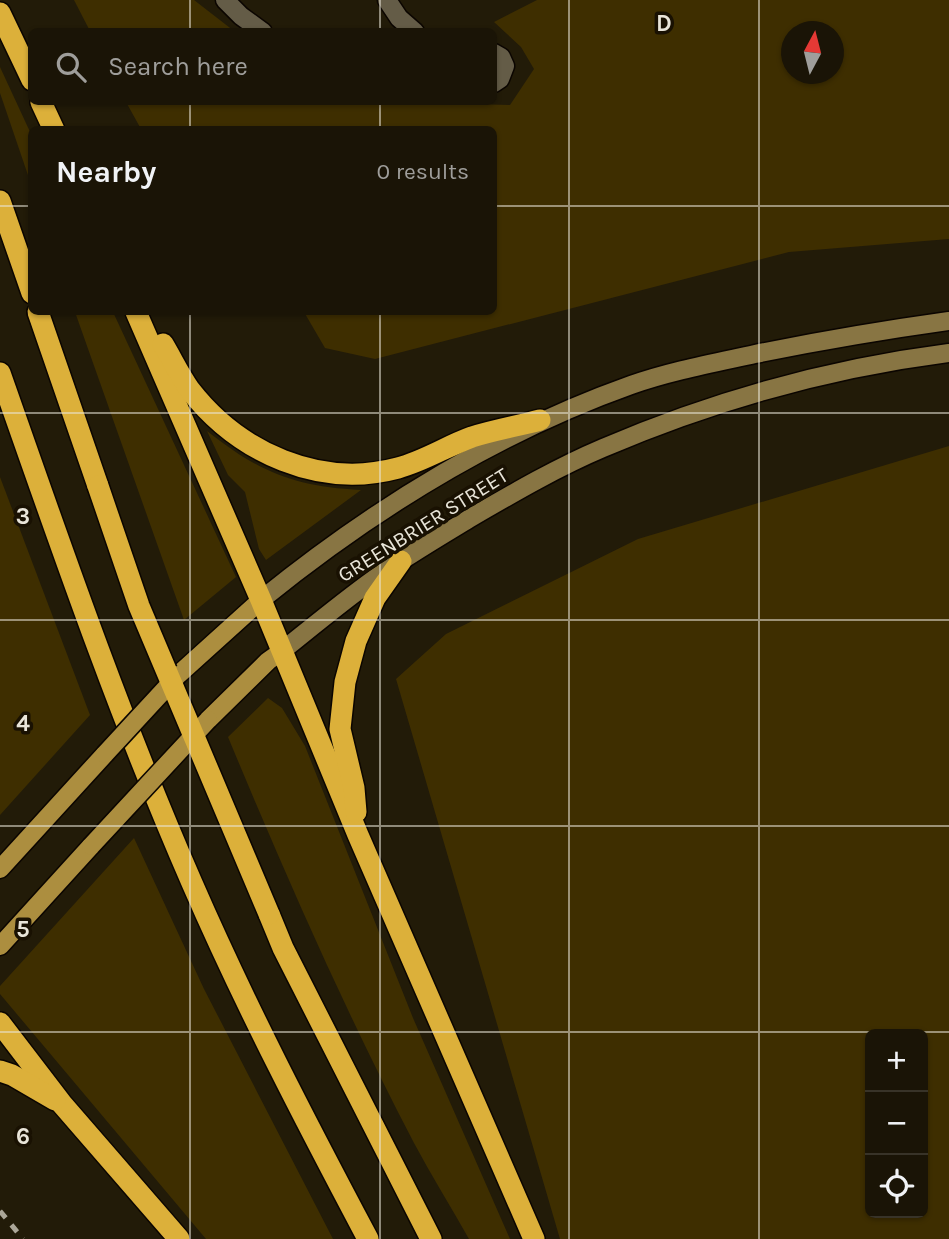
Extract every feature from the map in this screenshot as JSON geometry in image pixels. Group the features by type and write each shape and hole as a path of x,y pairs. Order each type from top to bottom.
{"highway":[{"path":"0,13 28,72"},
{"path":"42,105 52,126"},
{"path":"0,201 28,282"},
{"path":"39,315 139,607 278,937 431,1239"},
{"path":"137,315 261,600 358,835 534,1239"},
{"path":"145,315 190,390 218,419 249,444 281,461 341,474 367,474 400,467 473,437 540,420"},
{"path":"0,373 99,655 192,883 282,1078 368,1239"},
{"path":"358,835 354,788 340,729 345,682 356,641 375,598 401,561"},
{"path":"0,1023 62,1104 179,1239"},
{"path":"0,1071 12,1075 62,1104"}],"main road":[{"name":"GREENBRIER STREET","path":"0,869 178,675 310,559 373,516 540,420 634,384 705,365 856,334 949,321"},
{"name":"GREENBRIER STREET","path":"0,946 208,720 282,650 401,561 536,480 603,448 712,406 884,362 949,353"}],"street":[{"path":"225,0 258,28"},
{"path":"387,0 399,18 410,28"},
{"path":"497,55 505,66 497,81"}],"shaded area":[{"path":"74,0 194,0 230,28 88,28"},
{"path":"537,0 949,0 949,239 789,252 375,359 325,348 306,315 497,315 497,126 139,126 128,105 510,105 534,69 521,47 494,22"},
{"path":"0,67 28,128 28,175 0,93"},
{"path":"76,315 114,315 236,577 184,620"},
{"path":"207,431 244,457 279,475 316,485 361,490 266,560 259,549 245,492 228,475"},
{"path":"949,446 949,1239 560,1239 396,679 446,634 638,539"},
{"path":"0,477 90,715 0,815"},
{"path":"268,698 282,708 305,746 413,1018 510,1239 469,1239 414,1143 316,942 228,737"},
{"path":"134,838 204,989 333,1239 206,1239 0,994 0,986"}],"railway":[{"path":"0,1211 23,1239"}]}
